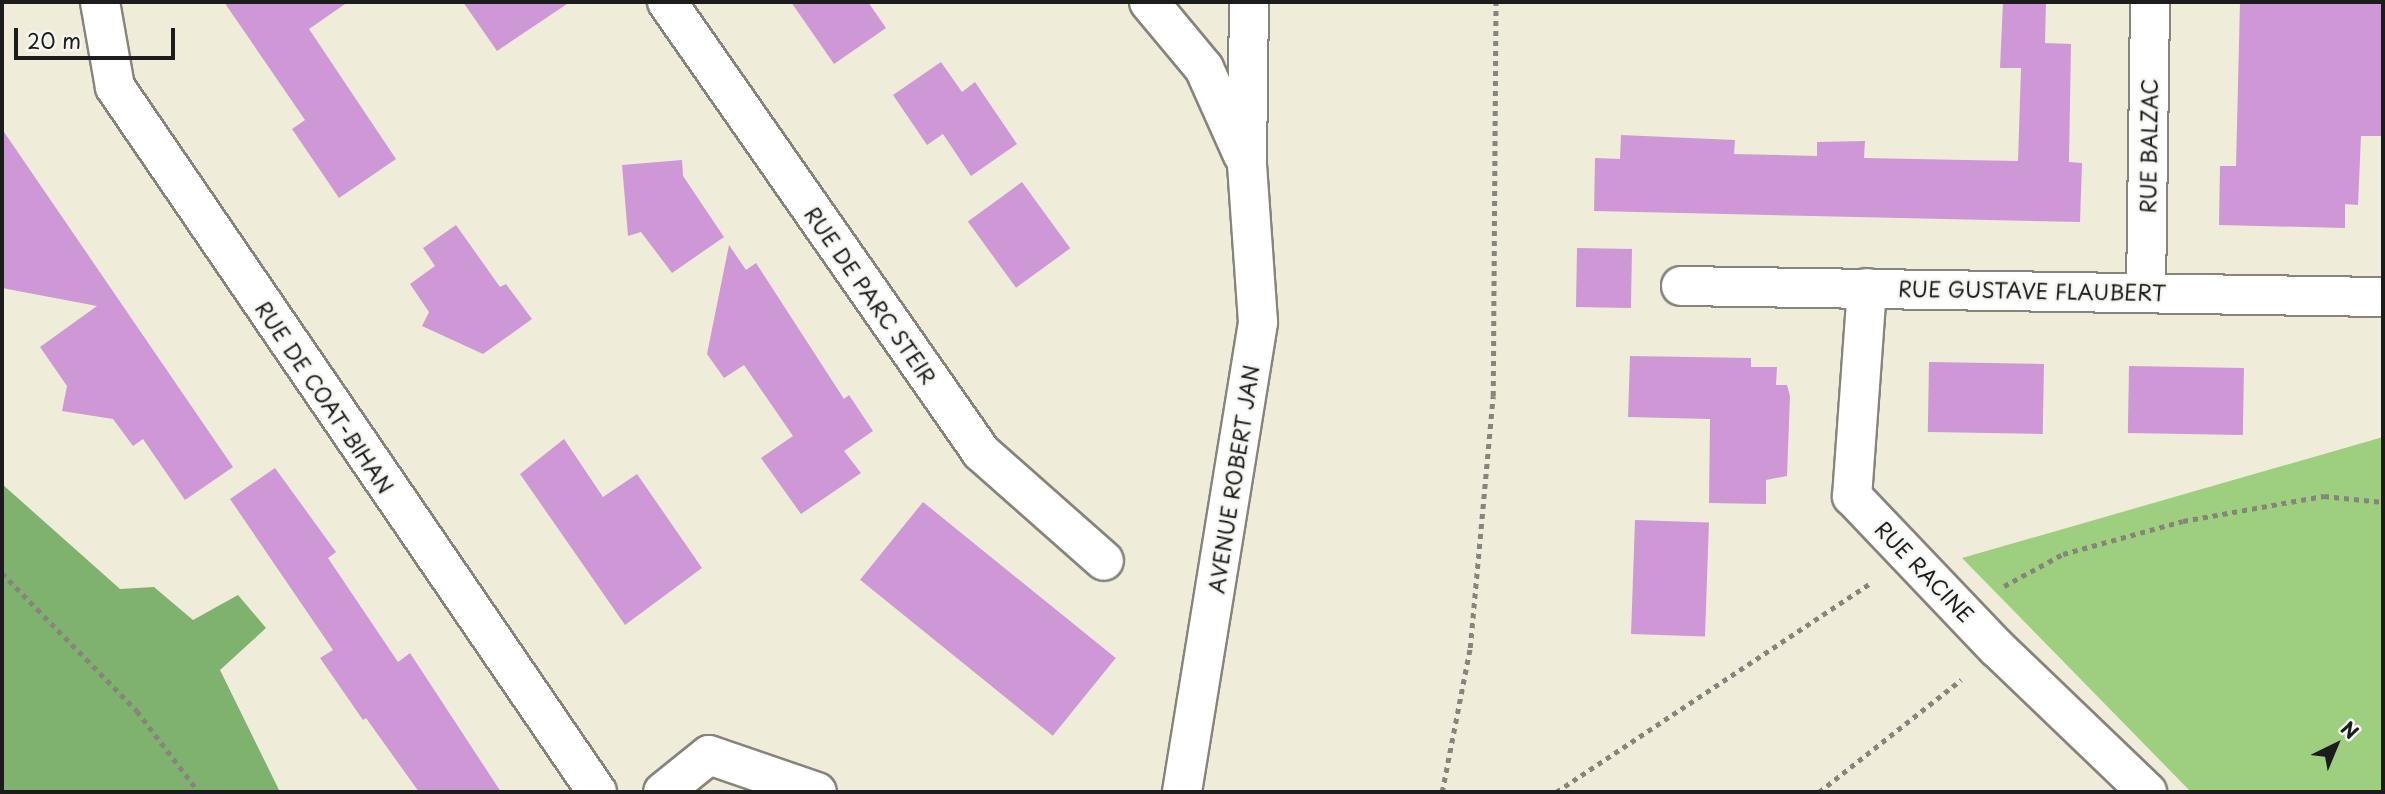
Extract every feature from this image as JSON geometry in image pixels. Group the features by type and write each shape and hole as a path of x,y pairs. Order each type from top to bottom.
{"street":[{"name":"RUE DE COAT-BIHAN","path":"100,2 115,87 591,785"},
{"name":"RUE DE PARC STEIR","path":"667,2 981,452 1104,561"},
{"name":"AVENUE ROBERT JAN","path":"1149,2 1204,68 1247,163"},
{"name":"AVENUE ROBERT JAN","path":"1182,792 1258,321 1247,163 1249,2"},
{"name":"RUE BALZAC","path":"2146,291 2150,2"},
{"name":"RUE GUSTAVE FLAUBERT","path":"1681,286 2146,291 2383,297"},
{"name":"RUE RACINE","path":"1867,288 1852,496 1963,608 1997,648 2147,792"},
{"path":"663,792 709,755 817,792"}],"path":[{"path":"1442,792 1470,648 1493,396 1496,2"},
{"path":"1963,608 2063,554 2183,522 2324,496 2383,502"},
{"path":"1556,792 1910,557"},
{"path":"2,573 137,712 199,792"},
{"path":"1819,792 1997,648"}],"green space":[{"path":"2383,437 2383,792 2191,792 1962,558"},
{"path":"2,484 120,589 154,587 193,620 238,595 266,628 220,670 280,792 2,792"}],"building":[{"path":"224,2 348,2 309,29 396,159 339,198 292,129 305,120"},
{"path":"463,2 570,2 497,51"},
{"path":"791,2 868,2 886,28 834,64"},
{"path":"2003,2 2046,2 2045,43 2071,44 2069,162 2082,163 2080,222 1594,211 1595,158 1620,159 1621,135 1735,140 1734,154 1817,156 1817,142 1865,141 1864,158 2018,161 2021,68 2000,68"},
{"path":"2240,2 2383,2 2383,136 2361,136 2358,205 2345,204 2345,228 2219,225 2220,166 2236,166"},
{"path":"941,62 962,92 975,82 1017,144 971,176 943,134 927,145 893,95"},
{"path":"2,129 233,467 185,500 143,439 133,446 113,419 62,411 67,386 40,347 97,306 2,288"},
{"path":"682,160 683,176 724,237 672,273 641,232 628,236 622,165"},
{"path":"1022,182 1070,248 1016,288 968,221"},
{"path":"456,225 500,287 506,284 532,319 483,354 422,326 429,312 410,284 435,266 423,248"},
{"path":"729,245 746,270 756,263 844,399 849,395 873,431 844,451 861,473 801,514 761,458 793,436 744,365 724,378 707,354"},
{"path":"1577,248 1632,249 1631,308 1576,307"},
{"path":"1630,356 1751,358 1751,367 1777,367 1776,385 1787,385 1790,396 1787,476 1766,480 1766,504 1709,503 1710,419 1628,417"},
{"path":"1929,362 2044,364 2043,434 1928,432"},
{"path":"2129,366 2244,368 2243,435 2128,433"},
{"path":"564,439 603,497 637,474 702,568 625,625 520,474"},
{"path":"275,468 336,552 328,558 398,662 410,653 501,792 419,792 366,718 363,720 320,658 333,650 230,499"},
{"path":"923,502 1116,658 1053,736 860,580"},
{"path":"1635,520 1709,523 1705,637 1631,634"}]}
